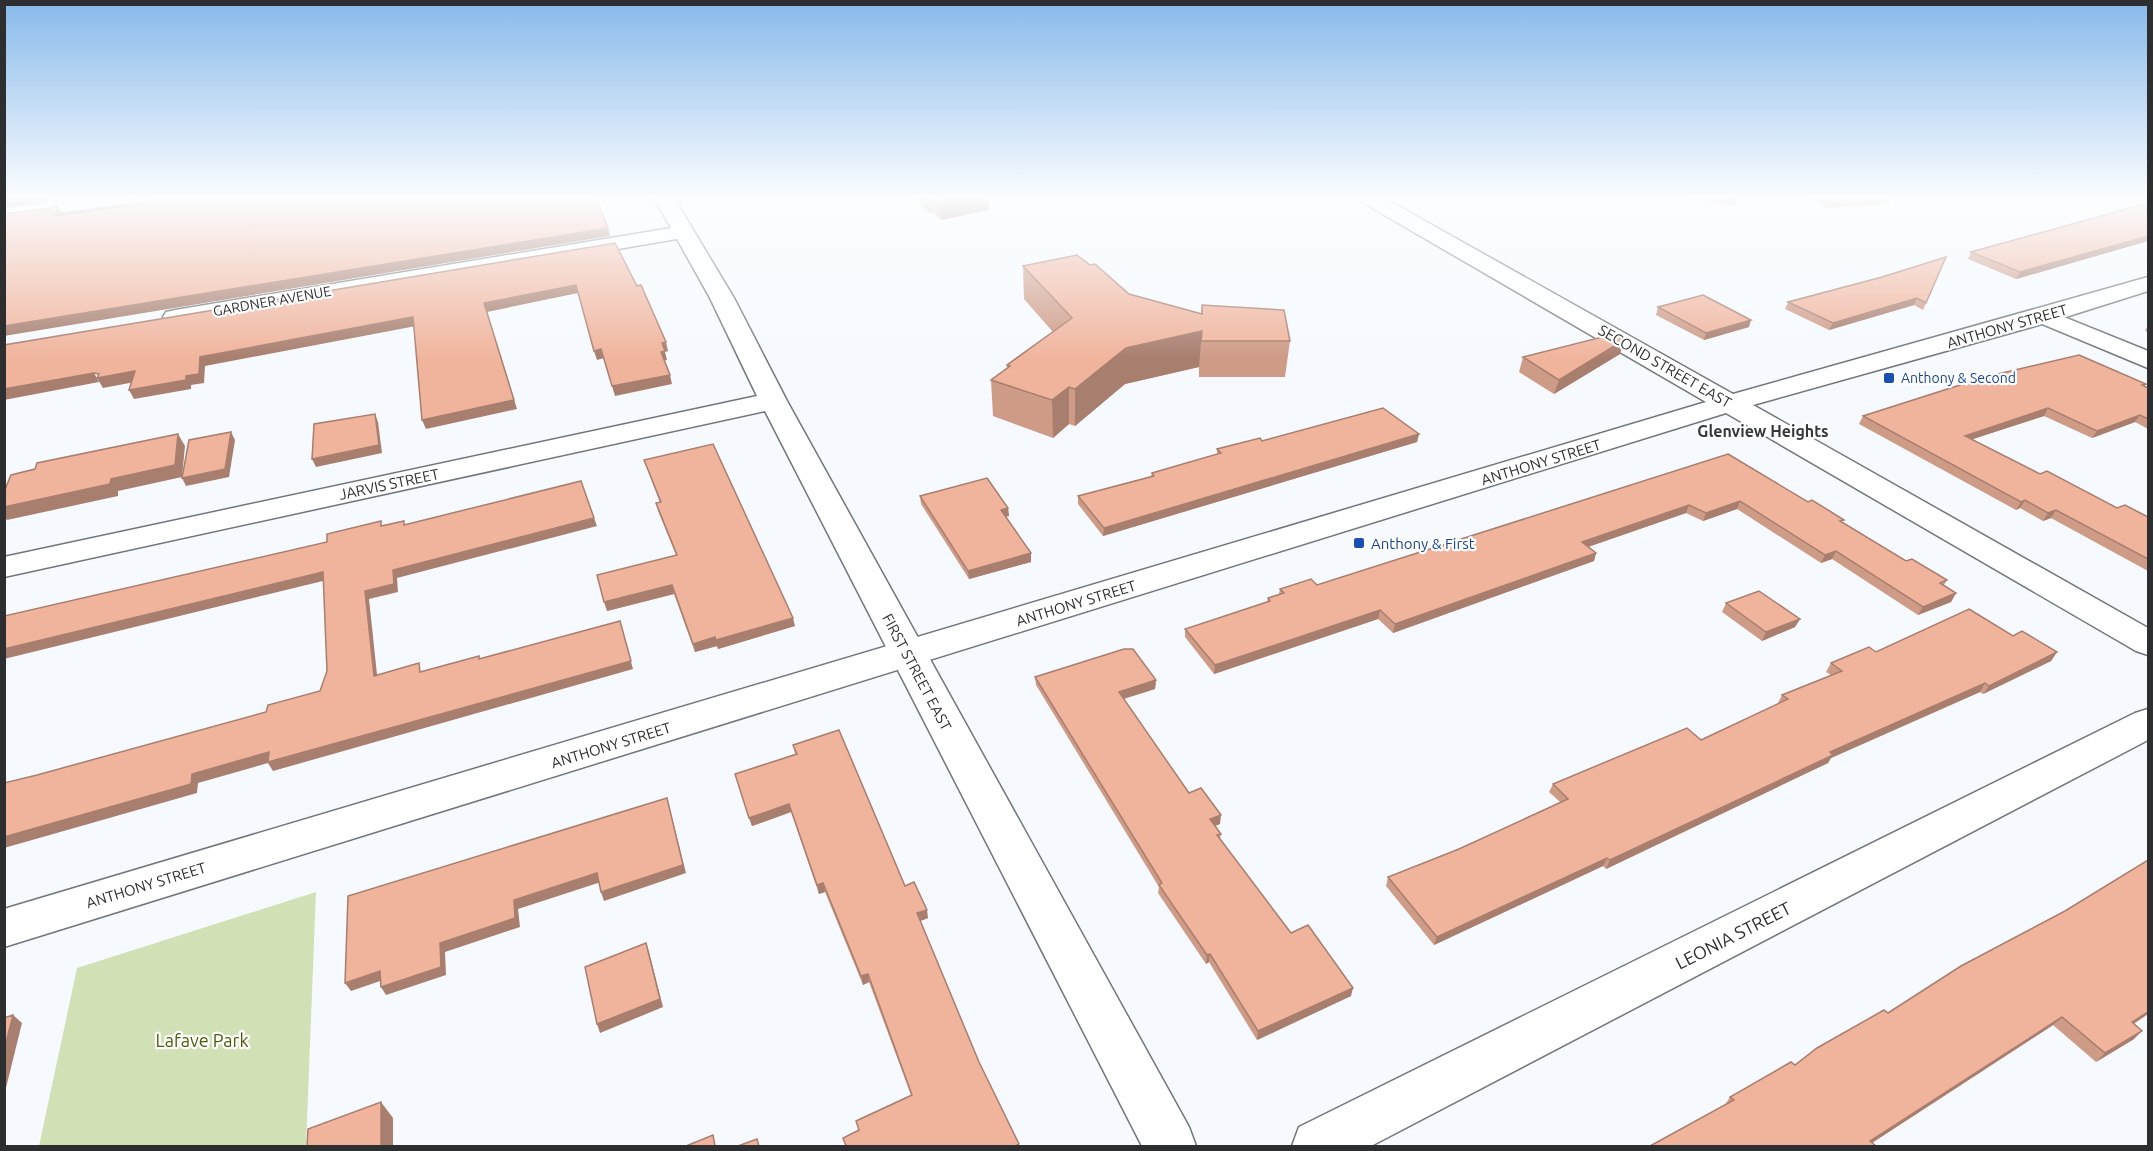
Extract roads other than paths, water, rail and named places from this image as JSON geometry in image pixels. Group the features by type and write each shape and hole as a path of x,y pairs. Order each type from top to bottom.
{"street":[{"name":"GARDNER AVENUE","path":"156,320 564,252"},
{"name":"FIRST STREET EAST","path":"694,252 722,298 773,401 1170,1146"},
{"name":"SECOND STREET EAST","path":"1464,252 2148,643"},
{"name":"ANTHONY STREET","path":"4,928 1731,403 2044,316 2148,284"},
{"path":"2044,316 2148,360"},
{"name":"JARVIS STREET","path":"4,567 773,401"},
{"name":"LEONIA STREET","path":"1318,1146 2148,723"}],"place":[{"name":"Anthony & Second","path":"1889,378"},
{"name":"Anthony & First","path":"1359,543"}],"district":[{"name":"Glenview Heights","path":"1763,431"}],"park label":[{"name":"Lafave Park","path":"202,1040"}]}
